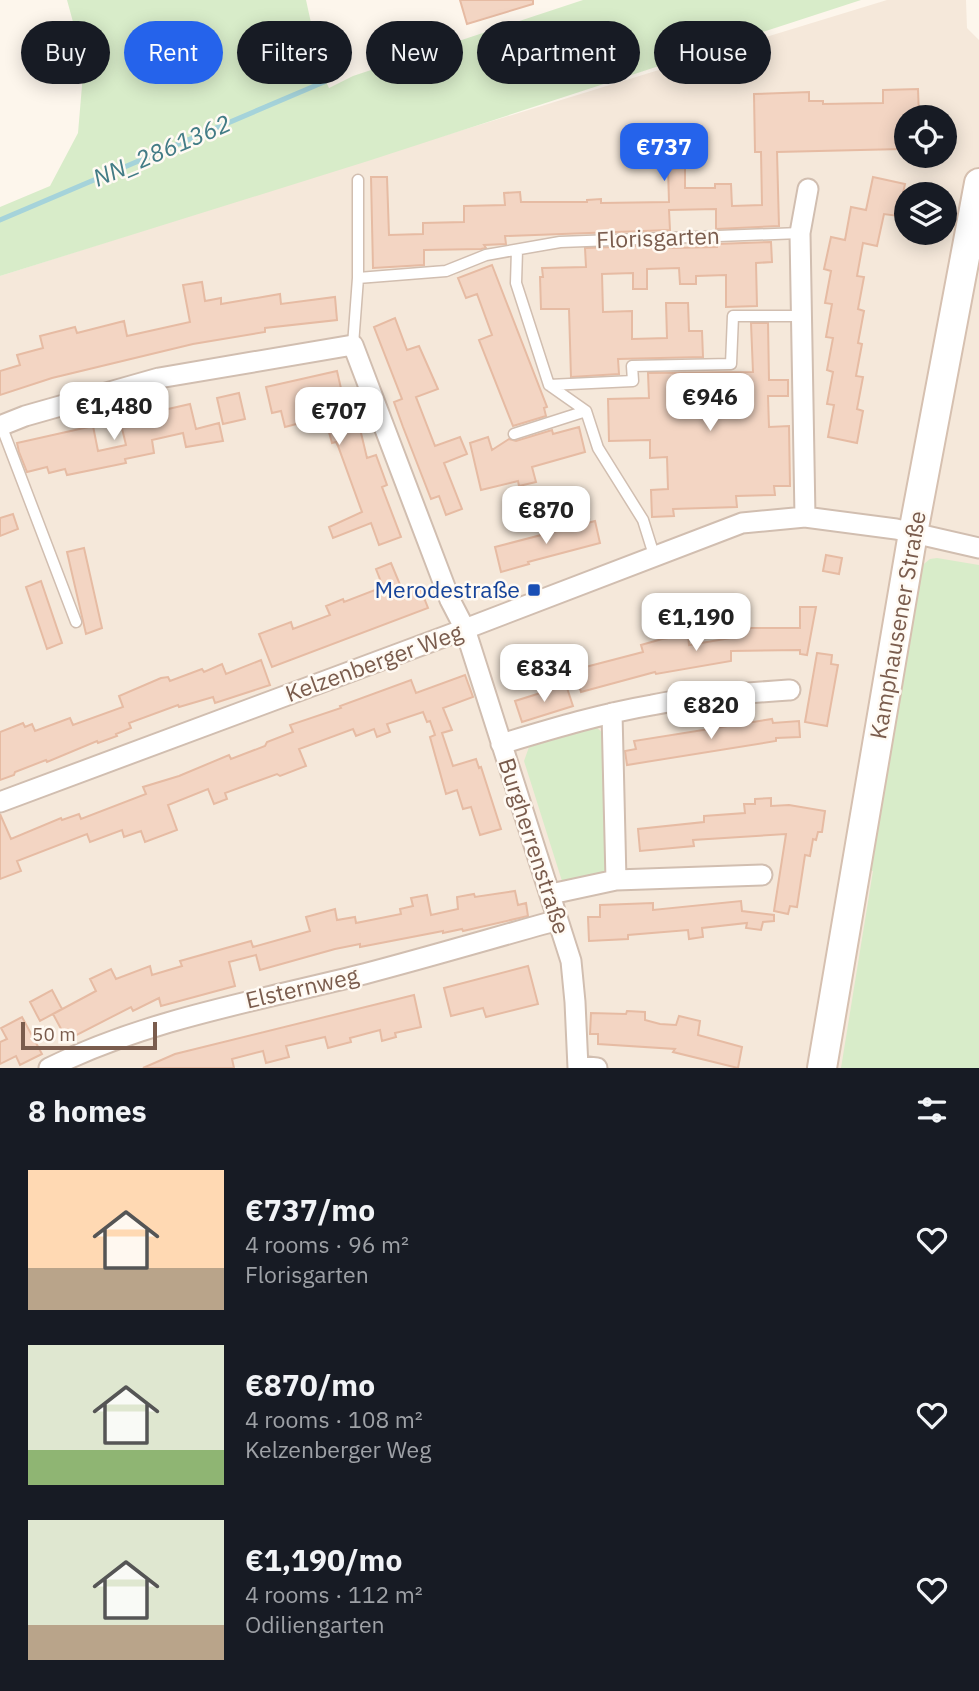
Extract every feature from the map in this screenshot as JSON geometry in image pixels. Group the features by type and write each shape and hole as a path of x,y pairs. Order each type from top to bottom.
{"main road":[{"name":"Kamphausener Straße","path":"822,1068 913,533 979,183"}],"street":[{"path":"805,517 800,233 808,189"},
{"path":"0,425 159,378 353,345 450,600 465,629"},
{"name":"Kelzenberger Weg","path":"0,802 742,523 805,517 913,533 979,548"},
{"name":"Burgherrenstraße","path":"465,629 571,961 585,1068"},
{"path":"501,744 612,713 692,698 790,690"},
{"path":"612,713 616,880"},
{"path":"551,894 616,880 762,875"},
{"name":"Elsternweg","path":"49,1068 82,1052 172,1020 363,974 558,920"}],"lane":[{"path":"353,345 358,278 358,180"},
{"name":"Florisgarten","path":"358,278 446,271 486,255 560,242 800,233"},
{"path":"517,250 516,283 549,385 586,411 598,449 643,520 654,555"},
{"path":"549,385 633,381 632,366 731,364 733,316 802,316"},
{"path":"514,433 586,411"},
{"path":"0,425 76,622"}],"shaded area":[{"path":"887,0 966,0 967,28 979,40 979,1068 0,1068 0,276 613,84 640,84 640,76 654,71 654,84 771,84 771,36"}],"green space":[{"path":"67,0 306,0 311,21 237,21 237,84 327,84 329,88 337,84 352,84 352,76 366,72 366,84 463,84 463,40 477,35 477,84 604,84 0,276 0,207 50,186 78,133 82,84 110,84 110,21 73,21"},
{"path":"583,0 861,0 771,29 771,21 654,21 654,68 640,72 640,21 519,21"},
{"path":"930,559 979,565 979,1068 841,1068 873,871 867,869 920,567"},
{"path":"596,727 605,735 609,871 562,881 524,761 529,747"}],"building":[{"path":"460,0 533,0 533,4 467,24"},
{"path":"918,89 919,105 894,105 894,149 777,152 779,226 716,229 716,209 669,210 670,230 505,236 506,244 484,245 486,248 481,249 424,250 424,265 373,268 371,177 387,177 389,235 423,234 423,223 464,222 464,206 505,205 504,193 520,192 521,202 587,202 601,199 601,203 669,202 668,169 685,168 685,188 715,188 715,184 731,184 732,206 762,205 761,152 755,152 754,94 809,92 809,101 823,101 823,104 883,103 883,90"},
{"path":"873,177 896,182 894,215 884,214 877,246 863,243 857,276 864,277 858,309 864,311 856,376 863,377 857,409 863,411 857,443 828,437 834,405 827,404 833,372 827,370 833,338 826,337 832,304 825,303 831,271 824,269 831,237 845,240 851,207 866,210"},
{"path":"771,242 772,262 756,263 757,306 726,307 726,275 696,276 696,284 680,284 679,268 647,269 647,289 633,289 633,273 602,274 603,312 632,311 632,339 667,338 666,303 688,303 689,331 702,331 703,357 618,359 619,374 571,377 569,309 541,309 542,268 586,267 585,248 670,245 670,248 717,247 717,244"},
{"path":"492,265 547,407 544,408 546,416 513,426 479,340 492,335 477,294 466,298 458,278"},
{"path":"202,282 205,301 221,298 221,304 280,294 281,304 335,297 337,320 265,328 265,332 193,344 52,378 0,395 0,371 20,365 17,355 43,348 40,336 75,327 77,333 124,321 127,336 190,322 183,285"},
{"path":"395,318 407,350 419,346 438,389 416,397 435,446 460,437 467,454 444,463 462,509 446,515 439,496 431,499 403,427 394,402 402,399 374,327"},
{"path":"751,323 768,323 769,380 788,380 788,396 768,396 769,427 789,426 790,486 774,486 775,495 736,496 737,507 673,509 674,516 652,517 651,490 668,489 667,457 650,458 650,440 609,441 608,399 649,398 648,373 753,372"},
{"path":"337,371 348,419 357,416 367,458 376,455 387,485 382,487 401,537 379,545 371,523 333,538 329,527 362,512 338,446 336,442 332,443 327,425 306,430 304,422 285,427 281,411 272,413 266,387"},
{"path":"239,393 245,419 223,424 217,398"},
{"path":"190,404 196,429 219,423 223,441 186,447 183,433 152,440 154,453 125,459 126,463 67,475 65,469 49,473 47,467 27,472 19,452 17,443 93,426 98,451 126,445 120,420"},
{"path":"579,427 585,452 532,467 536,482 519,486 518,481 481,490 470,443 488,437 492,450 509,439 516,441 552,430 553,434"},
{"path":"13,514 18,529 0,536 0,518"},
{"path":"595,521 600,543 501,572 495,547"},
{"path":"84,548 102,628 86,634 67,552"},
{"path":"826,555 842,558 839,574 823,571"},
{"path":"391,563 403,592 419,585 428,608 272,667 259,634 291,622 293,629 330,615 326,606 383,587 376,569"},
{"path":"41,581 62,643 47,649 26,587"},
{"path":"800,607 816,607 807,655 800,654 800,650 731,651 731,661 656,674 655,672 581,692 574,670 643,652 641,645 662,639 688,635 689,645 743,636 743,628 800,628"},
{"path":"817,653 832,655 831,664 838,665 827,726 805,722"},
{"path":"261,660 270,685 215,703 213,697 179,707 178,705 129,723 131,728 116,734 117,736 98,743 97,741 47,762 46,760 0,780 0,732 23,723 25,727 32,724 35,731 70,718 73,725 123,707 119,696 161,678 168,677 170,681 222,664 226,674"},
{"path":"465,675 473,697 443,708 452,730 442,733 453,766 476,759 479,768 481,767 501,829 480,835 471,807 463,809 457,790 446,794 430,737 435,735 423,712 387,724 390,732 377,737 374,729 356,736 353,729 299,749 306,766 225,793 227,799 214,804 208,789 168,805 177,830 145,842 141,831 124,837 122,830 90,842 87,834 17,861 21,871 0,879 0,814 11,839 61,818 62,820 79,814 81,819 146,794 143,787 179,776 229,755 231,759 265,746 267,742 293,732 290,725 341,708 340,706 411,680 416,693"},
{"path":"566,685 573,706 522,722 515,701"},
{"path":"772,719 773,723 799,721 800,737 776,738 776,741 627,765 625,751 636,749 634,741"},
{"path":"771,798 771,806 789,805 825,811 822,832 818,832 816,840 813,839 810,856 805,855 797,907 790,906 788,914 774,911 786,834 693,840 694,846 640,851 638,829 704,822 704,816 745,813 744,804 755,804 755,799"},
{"path":"515,891 518,905 526,903 528,916 463,931 443,931 360,947 360,944 335,949 260,970 256,955 229,962 235,986 161,1006 159,998 133,1011 131,1007 67,1040 53,1014 96,991 90,979 111,969 116,979 150,966 152,975 182,966 180,961 251,941 253,947 310,931 306,917 335,909 337,920 355,917 356,923 401,914 400,909 413,906 411,898 427,895 431,915 458,909 457,897"},
{"path":"741,901 742,911 774,915 774,921 763,922 761,930 746,928 747,923 702,928 703,937 689,939 688,930 628,935 628,939 589,941 588,917 600,917 600,905 653,903 653,910"},
{"path":"528,966 538,1004 486,1017 483,1008 451,1016 444,988"},
{"path":"52,990 62,1009 40,1021 30,1002"},
{"path":"414,995 421,1027 395,1033 396,1037 382,1041 380,1030 350,1038 351,1042 328,1048 325,1037 286,1046 289,1057 266,1063 263,1051 232,1059 234,1068 143,1068 175,1054"},
{"path":"627,1011 645,1012 645,1020 660,1024 676,1025 679,1016 700,1021 698,1035 742,1047 738,1068 673,1052 675,1049 598,1044 598,1034 590,1034 591,1013 626,1014"},
{"path":"22,1017 42,1054 20,1065 16,1056 0,1064 0,1042 7,1039 1,1028"}],"waterway":[{"name":"NN_2861362","path":"0,220 319,84"}],"place":[{"name":"Merodestraße","path":"534,590"}]}
